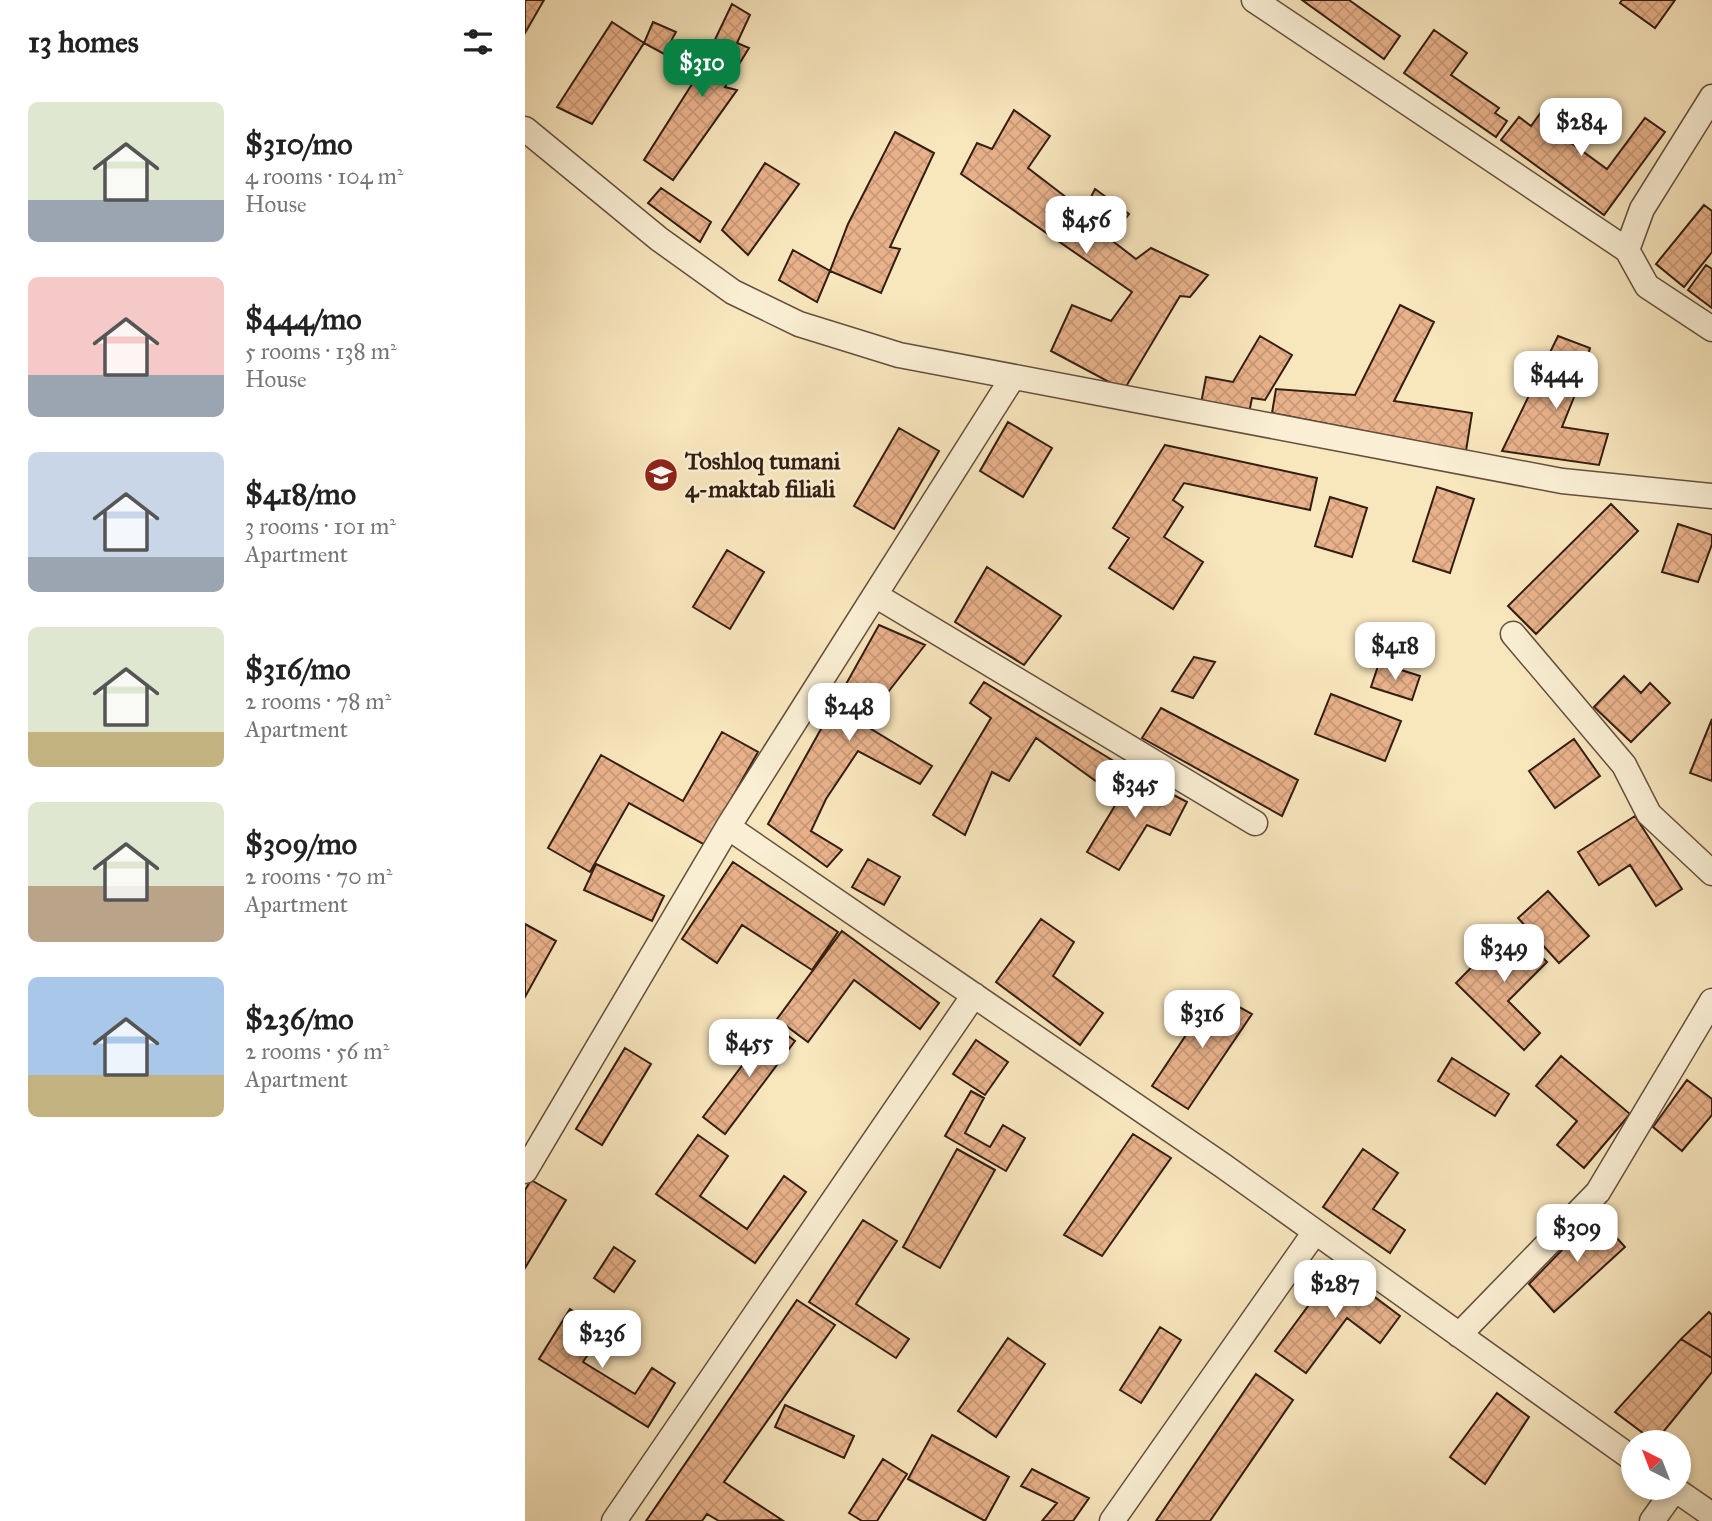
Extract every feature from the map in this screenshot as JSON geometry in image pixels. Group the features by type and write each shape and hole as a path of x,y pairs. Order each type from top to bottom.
{"street":[{"path":"1254,0 1627,250 1647,286 1712,329"},
{"path":"1627,250 1642,209 1712,97"},
{"path":"525,129 659,239 733,292 799,324 899,355 1562,481 1712,496"},
{"path":"525,1171 728,827 1013,377"},
{"path":"875,595 1255,823"},
{"path":"1513,634 1624,765 1649,814 1712,873"},
{"path":"728,827 1315,1232 1621,1450"},
{"path":"614,1521 974,995"},
{"path":"1459,1335 1598,1192 1712,1001"},
{"path":"1112,1521 1315,1232"},
{"path":"1691,1499 1711,1513"},
{"path":"1652,1521 1666,1500"}],"building":[{"path":"525,0 544,0 525,33"},
{"path":"1302,0 1349,0 1400,36 1384,59"},
{"path":"1622,0 1675,0 1655,28 1620,3"},
{"path":"732,4 750,15 737,43 749,48 725,87 737,90 673,180 644,160 699,73"},
{"path":"612,22 644,43 592,124 557,107"},
{"path":"653,22 676,32 664,54 644,43"},
{"path":"1434,30 1467,53 1451,75 1499,108 1495,113 1507,121 1496,137 1404,73"},
{"path":"1547,104 1562,115 1552,129 1607,169 1645,118 1665,132 1604,215 1501,140 1519,117 1531,126"},
{"path":"1014,110 1050,136 1028,168 1084,211 1095,189 1129,214 1110,239 1136,259 1151,248 1208,275 1190,297 1180,296 1124,390 1051,351 1072,305 1111,321 1132,292 961,174 977,143 992,149"},
{"path":"895,132 934,153 890,247 900,249 881,293 830,271 848,224"},
{"path":"765,163 799,184 748,255 722,230"},
{"path":"661,188 711,222 700,242 648,203"},
{"path":"1704,205 1712,211 1712,252 1684,287 1656,264"},
{"path":"793,250 830,271 817,302 779,280"},
{"path":"1706,265 1712,269 1712,308 1688,290"},
{"path":"1400,305 1434,322 1394,401 1472,413 1466,451 1272,413 1276,389 1355,395"},
{"path":"1260,336 1292,355 1265,400 1252,398 1248,418 1200,409 1206,377 1233,382"},
{"path":"1558,336 1590,348 1583,375 1562,427 1608,434 1599,465 1502,451"},
{"path":"1008,422 1052,448 1023,497 980,471"},
{"path":"899,428 939,451 894,529 854,506"},
{"path":"1165,445 1317,478 1310,510 1184,483 1173,500 1183,507 1164,537 1203,562 1173,609 1109,568 1129,538 1113,528"},
{"path":"1437,487 1474,499 1450,573 1413,561"},
{"path":"1330,497 1367,508 1352,557 1315,546"},
{"path":"1611,504 1638,531 1536,634 1508,606"},
{"path":"1678,524 1712,535 1712,544 1698,582 1662,572"},
{"path":"727,550 764,572 730,629 693,607"},
{"path":"987,567 1061,616 1024,665 955,622"},
{"path":"879,625 925,645 863,724 932,766 920,784 858,751 826,799 811,831 842,850 827,867 768,824"},
{"path":"1194,657 1215,662 1193,698 1172,691"},
{"path":"1379,663 1420,676 1412,700 1371,687"},
{"path":"1624,676 1641,693 1650,683 1670,703 1631,742 1594,707"},
{"path":"984,682 1117,763 1104,787 1036,738 1009,781 992,772 965,835 933,815 991,718 970,703"},
{"path":"1331,694 1401,721 1385,761 1315,734"},
{"path":"1161,708 1298,780 1282,816 1142,738"},
{"path":"1712,719 1712,781 1690,773"},
{"path":"722,732 758,752 705,845 629,803 590,872 548,848 601,755 683,801"},
{"path":"1574,739 1600,776 1555,808 1529,771"},
{"path":"1134,774 1187,802 1170,835 1147,825 1119,870 1087,852"},
{"path":"1635,816 1682,889 1656,906 1630,865 1599,885 1578,852"},
{"path":"868,859 900,877 884,905 852,887"},
{"path":"733,862 838,932 812,970 742,925 717,963 682,939"},
{"path":"596,864 664,896 652,921 584,890"},
{"path":"1548,891 1589,936 1559,963 1518,918"},
{"path":"1041,919 1074,942 1053,976 1103,1013 1080,1045 996,982"},
{"path":"525,924 556,941 525,997"},
{"path":"1511,927 1547,962 1508,1001 1540,1033 1524,1050 1456,983"},
{"path":"842,931 939,1003 920,1029 854,980 808,1042 777,1019"},
{"path":"1214,993 1252,1014 1188,1109 1152,1086"},
{"path":"773,1025 795,1041 725,1134 703,1117"},
{"path":"976,1040 1008,1062 985,1095 953,1074"},
{"path":"625,1048 651,1064 602,1145 576,1129"},
{"path":"1561,1056 1630,1114 1584,1168 1557,1145 1577,1121 1536,1086"},
{"path":"1452,1058 1509,1094 1495,1116 1438,1081"},
{"path":"1687,1080 1712,1099 1712,1115 1682,1151 1653,1127"},
{"path":"971,1091 984,1098 965,1133 990,1147 1003,1125 1025,1138 1006,1171 945,1136"},
{"path":"1133,1134 1171,1158 1102,1256 1064,1235"},
{"path":"698,1135 728,1156 700,1196 747,1229 784,1176 806,1192 755,1263 656,1194"},
{"path":"957,1149 995,1170 940,1268 903,1247"},
{"path":"1363,1149 1398,1173 1373,1209 1405,1230 1390,1253 1323,1207"},
{"path":"531,1180 566,1200 525,1268 525,1190"},
{"path":"1596,1215 1625,1247 1554,1312 1529,1284"},
{"path":"863,1220 897,1241 856,1304 909,1339 896,1358 809,1302"},
{"path":"614,1247 635,1261 614,1292 594,1278"},
{"path":"1336,1268 1400,1316 1380,1343 1347,1318 1306,1373 1275,1351"},
{"path":"797,1300 835,1325 724,1482 782,1520 719,1521 707,1514 702,1521 646,1521"},
{"path":"570,1309 604,1330 583,1362 635,1394 652,1368 675,1383 648,1427 539,1359"},
{"path":"1709,1312 1712,1315 1712,1358 1681,1339"},
{"path":"1160,1327 1181,1340 1141,1403 1120,1390"},
{"path":"1008,1338 1045,1364 996,1437 958,1411"},
{"path":"1681,1339 1712,1358 1712,1372 1665,1430 1639,1430 1615,1412"},
{"path":"1256,1374 1293,1400 1210,1521 1156,1521"},
{"path":"1497,1393 1529,1417 1485,1484 1450,1457"},
{"path":"785,1405 854,1436 844,1458 775,1427"},
{"path":"932,1435 1009,1477 985,1521 908,1479"},
{"path":"883,1459 907,1474 877,1521 862,1521 849,1513"},
{"path":"1032,1469 1089,1498 1073,1521 1042,1521 1057,1503 1021,1486"}],"place":[{"name":"Toshloq tumani 4-maktab filiali","path":"661,475"}]}
